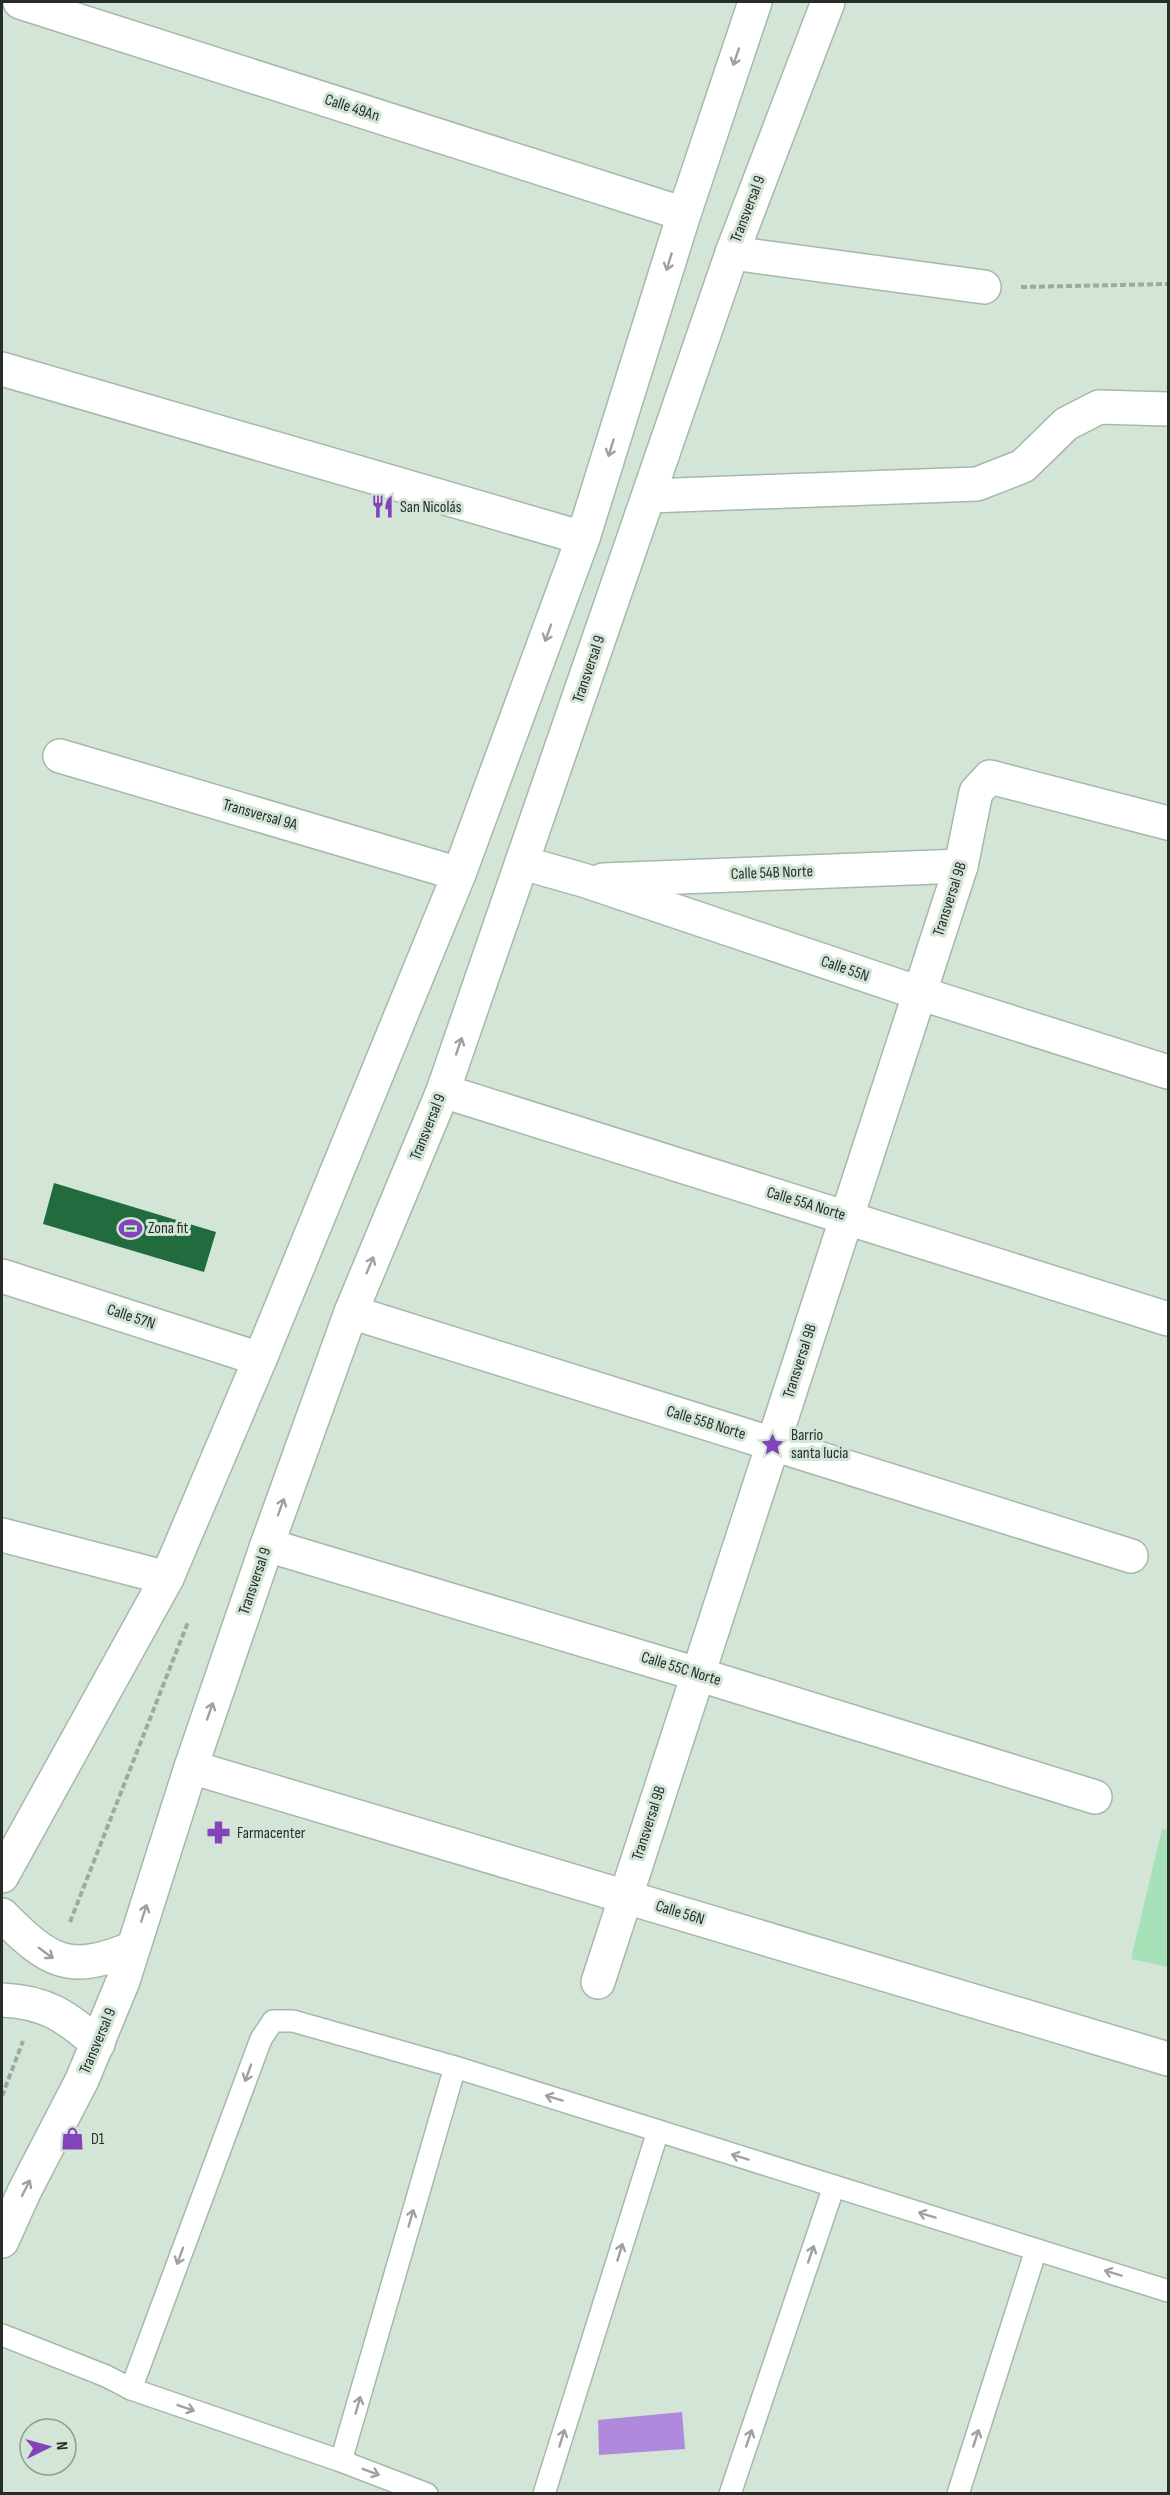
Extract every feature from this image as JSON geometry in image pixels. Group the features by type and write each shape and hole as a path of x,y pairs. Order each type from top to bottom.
{"street":[{"name":"Calle 49An","path":"20,2 684,214"},
{"path":"2,1876 166,1578 260,1359 459,874 583,537 684,214 755,2"},
{"name":"Transversal 9","path":"2,2241 98,2044 133,1948 191,1767 267,1545 351,1312 443,1091 732,253 828,2"},
{"path":"732,253 984,287"},
{"path":"2,369 583,537"},
{"path":"649,496 976,484 1023,466 1066,424 1099,407 1168,409"},
{"name":"Transversal 9A","path":"60,756 459,874"},
{"name":"Transversal 9B","path":"598,1982 961,866 975,792 990,777 1168,823"},
{"name":"Calle 55N","path":"523,863 583,880 919,993 1168,1072"},
{"name":"Calle 54B Norte","path":"583,880 961,866"},
{"name":"Calle 55A Norte","path":"443,1091 1168,1319"},
{"name":"Calle 57N","path":"2,1276 260,1359"},
{"name":"Calle 55B Norte","path":"351,1312 1131,1556"},
{"path":"2,1535 166,1578"},
{"name":"Calle 55C Norte","path":"267,1545 1095,1797"},
{"name":"Calle 56N","path":"191,1767 1168,2059"},
{"path":"2,1915 22,1935 55,1959 77,1963 109,1958 133,1948"},
{"path":"2,2000 22,2001 68,2018 98,2044"}],"lane":[{"path":"131,2389 261,2039 273,2021 293,2021 454,2067 1168,2291"},
{"path":"342,2461 454,2067"},
{"path":"544,2493 658,2131"},
{"path":"730,2493 834,2186"},
{"path":"958,2493 1036,2250"},
{"path":"2,2335 106,2376 131,2389 342,2461 427,2493"}],"path":[{"path":"984,287 1168,284"}],"green space":[{"path":"1162,1829 1168,1830 1168,1967 1131,1959"}],"shaded area":[{"path":"682,2412 685,2449 599,2455 598,2420"}],"building":[{"name":"Zona fit","path":"54,1183 216,1232 204,1272 43,1224"}],"place":[{"name":"San Nicolás","path":"382,507"},
{"name":"Zona fit","path":"130,1228"},
{"name":"Barrio santa lucia","path":"773,1444"},
{"name":"Farmacenter","path":"219,1833"},
{"name":"D1","path":"73,2139"}]}
